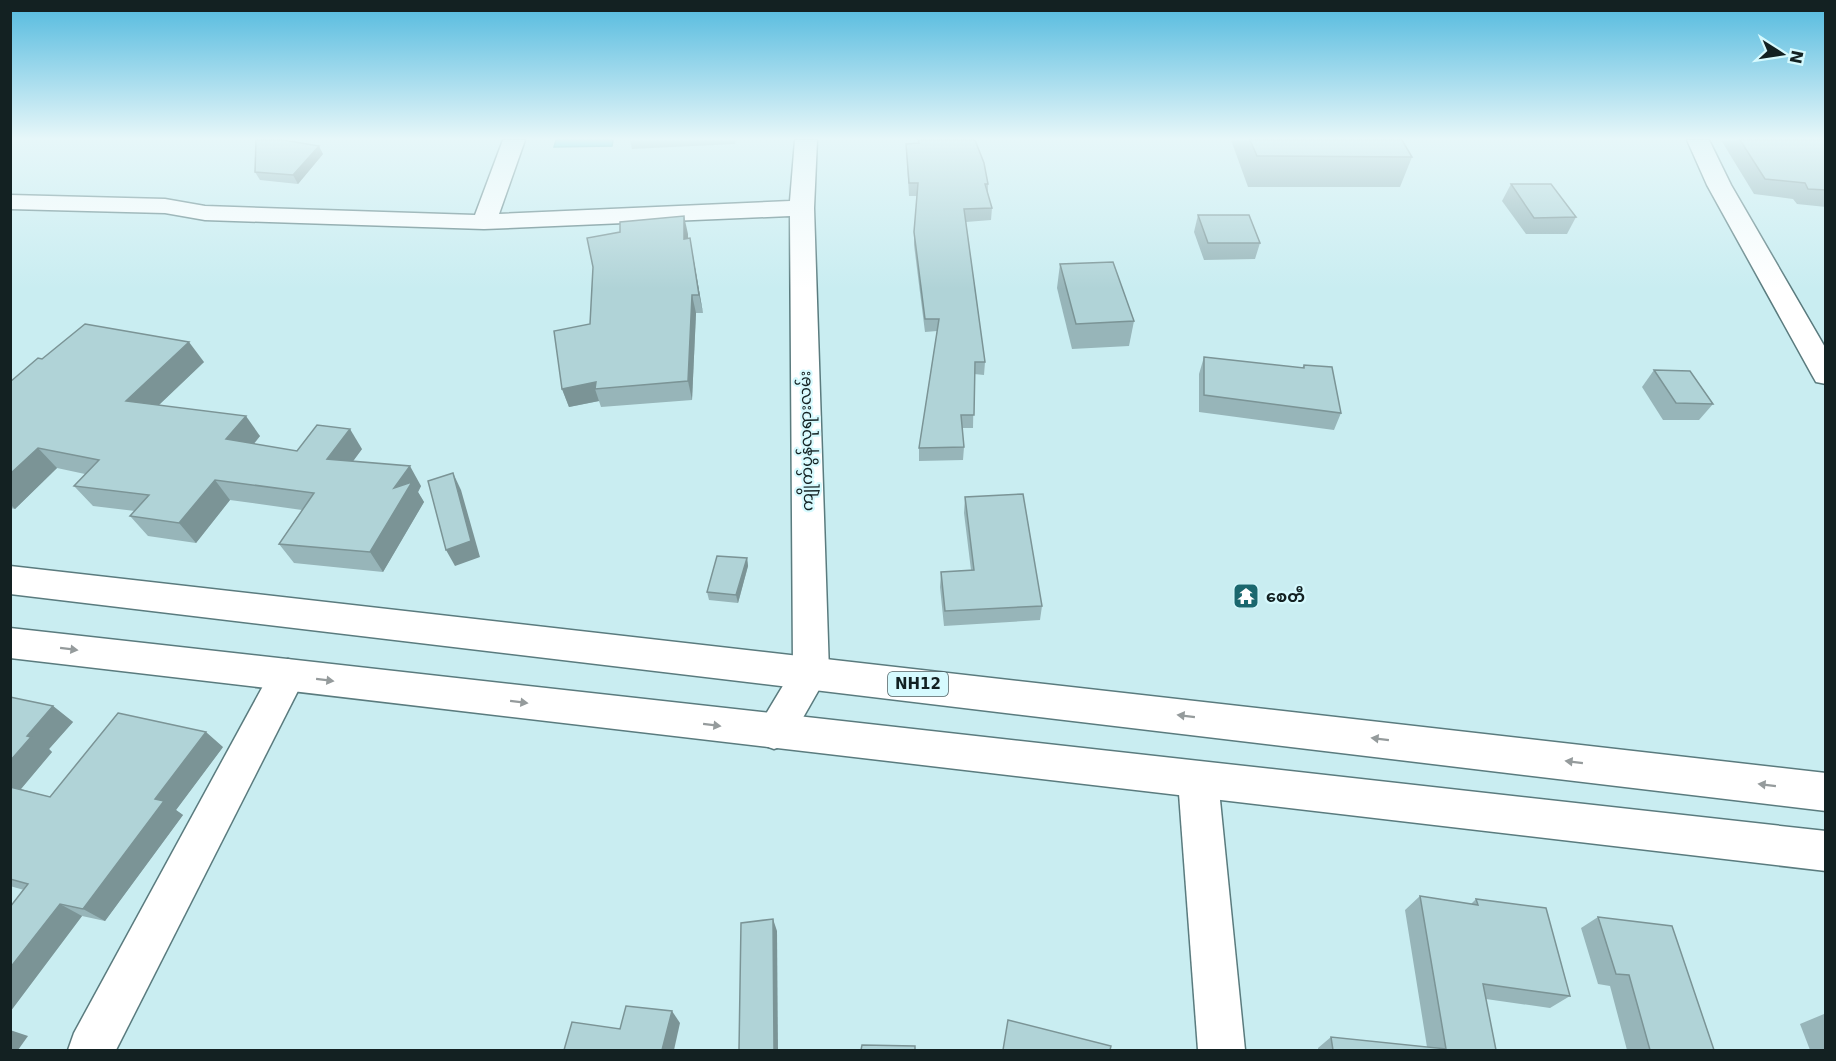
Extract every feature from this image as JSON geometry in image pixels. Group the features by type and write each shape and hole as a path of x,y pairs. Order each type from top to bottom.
{"main road":[{"path":"484,222 496,190"},
{"name":"ကျိုက်ပွန်လုရားလမ်း","path":"803,190 811,672"},
{"path":"1722,190 1826,375"},
{"path":"10,202 165,206 205,213 484,222 802,208"},
{"name":"NH12","path":"10,580 1826,792"},
{"path":"10,643 1826,851"},
{"path":"774,732 811,672"},
{"path":"91,1050 288,675"},
{"path":"1198,780 1222,1050"}],"building":[{"path":"917,190 987,190 992,208 964,209 985,362 975,362 974,415 961,415 964,447 919,448 939,319 925,319 914,232"},
{"path":"1515,190 1555,190 1576,217 1534,218"},
{"path":"1198,215 1249,215 1260,243 1208,243"},
{"path":"684,216 684,239 690,238 699,295 692,295 688,381 595,389 596,382 562,389 554,331 590,324 593,267 587,238 620,232 620,222"},
{"path":"1113,262 1134,321 1076,324 1060,264"},
{"path":"85,324 189,342 126,401 246,416 226,439 297,451 317,425 350,429 327,459 410,466 394,488 412,482 370,552 279,544 314,493 215,480 179,523 130,516 149,495 74,486 99,460 38,448 10,474 10,382 38,358 42,359"},
{"path":"1204,357 1304,368 1304,365 1332,367 1341,413 1204,395"},
{"path":"1654,370 1690,371 1713,404 1676,403"},
{"path":"453,473 471,541 446,550 428,481"},
{"path":"1023,494 1042,606 945,611 941,572 974,570 965,497"},
{"path":"717,556 747,558 736,595 707,592"},
{"path":"10,697 53,706 27,736 31,737 10,761"},
{"path":"118,713 206,732 155,799 164,801 83,909 60,904 10,968 10,907 28,884 10,879 10,787 50,797"},
{"path":"1420,896 1478,905 1476,899 1546,908 1570,996 1483,984 1496,1050 1333,1050 1331,1037 1446,1049"},
{"path":"1598,917 1672,926 1714,1050 1650,1050 1629,975 1616,974"},
{"path":"773,919 774,1050 739,1050 741,923"},
{"path":"626,1006 672,1011 662,1050 564,1050 572,1022 620,1029"},
{"path":"1008,1020 1111,1046 1110,1050 1003,1050"},
{"path":"862,1045 915,1046 915,1050 861,1050"}],"place":[{"name":"စေတီ","path":"1246,596"}]}
